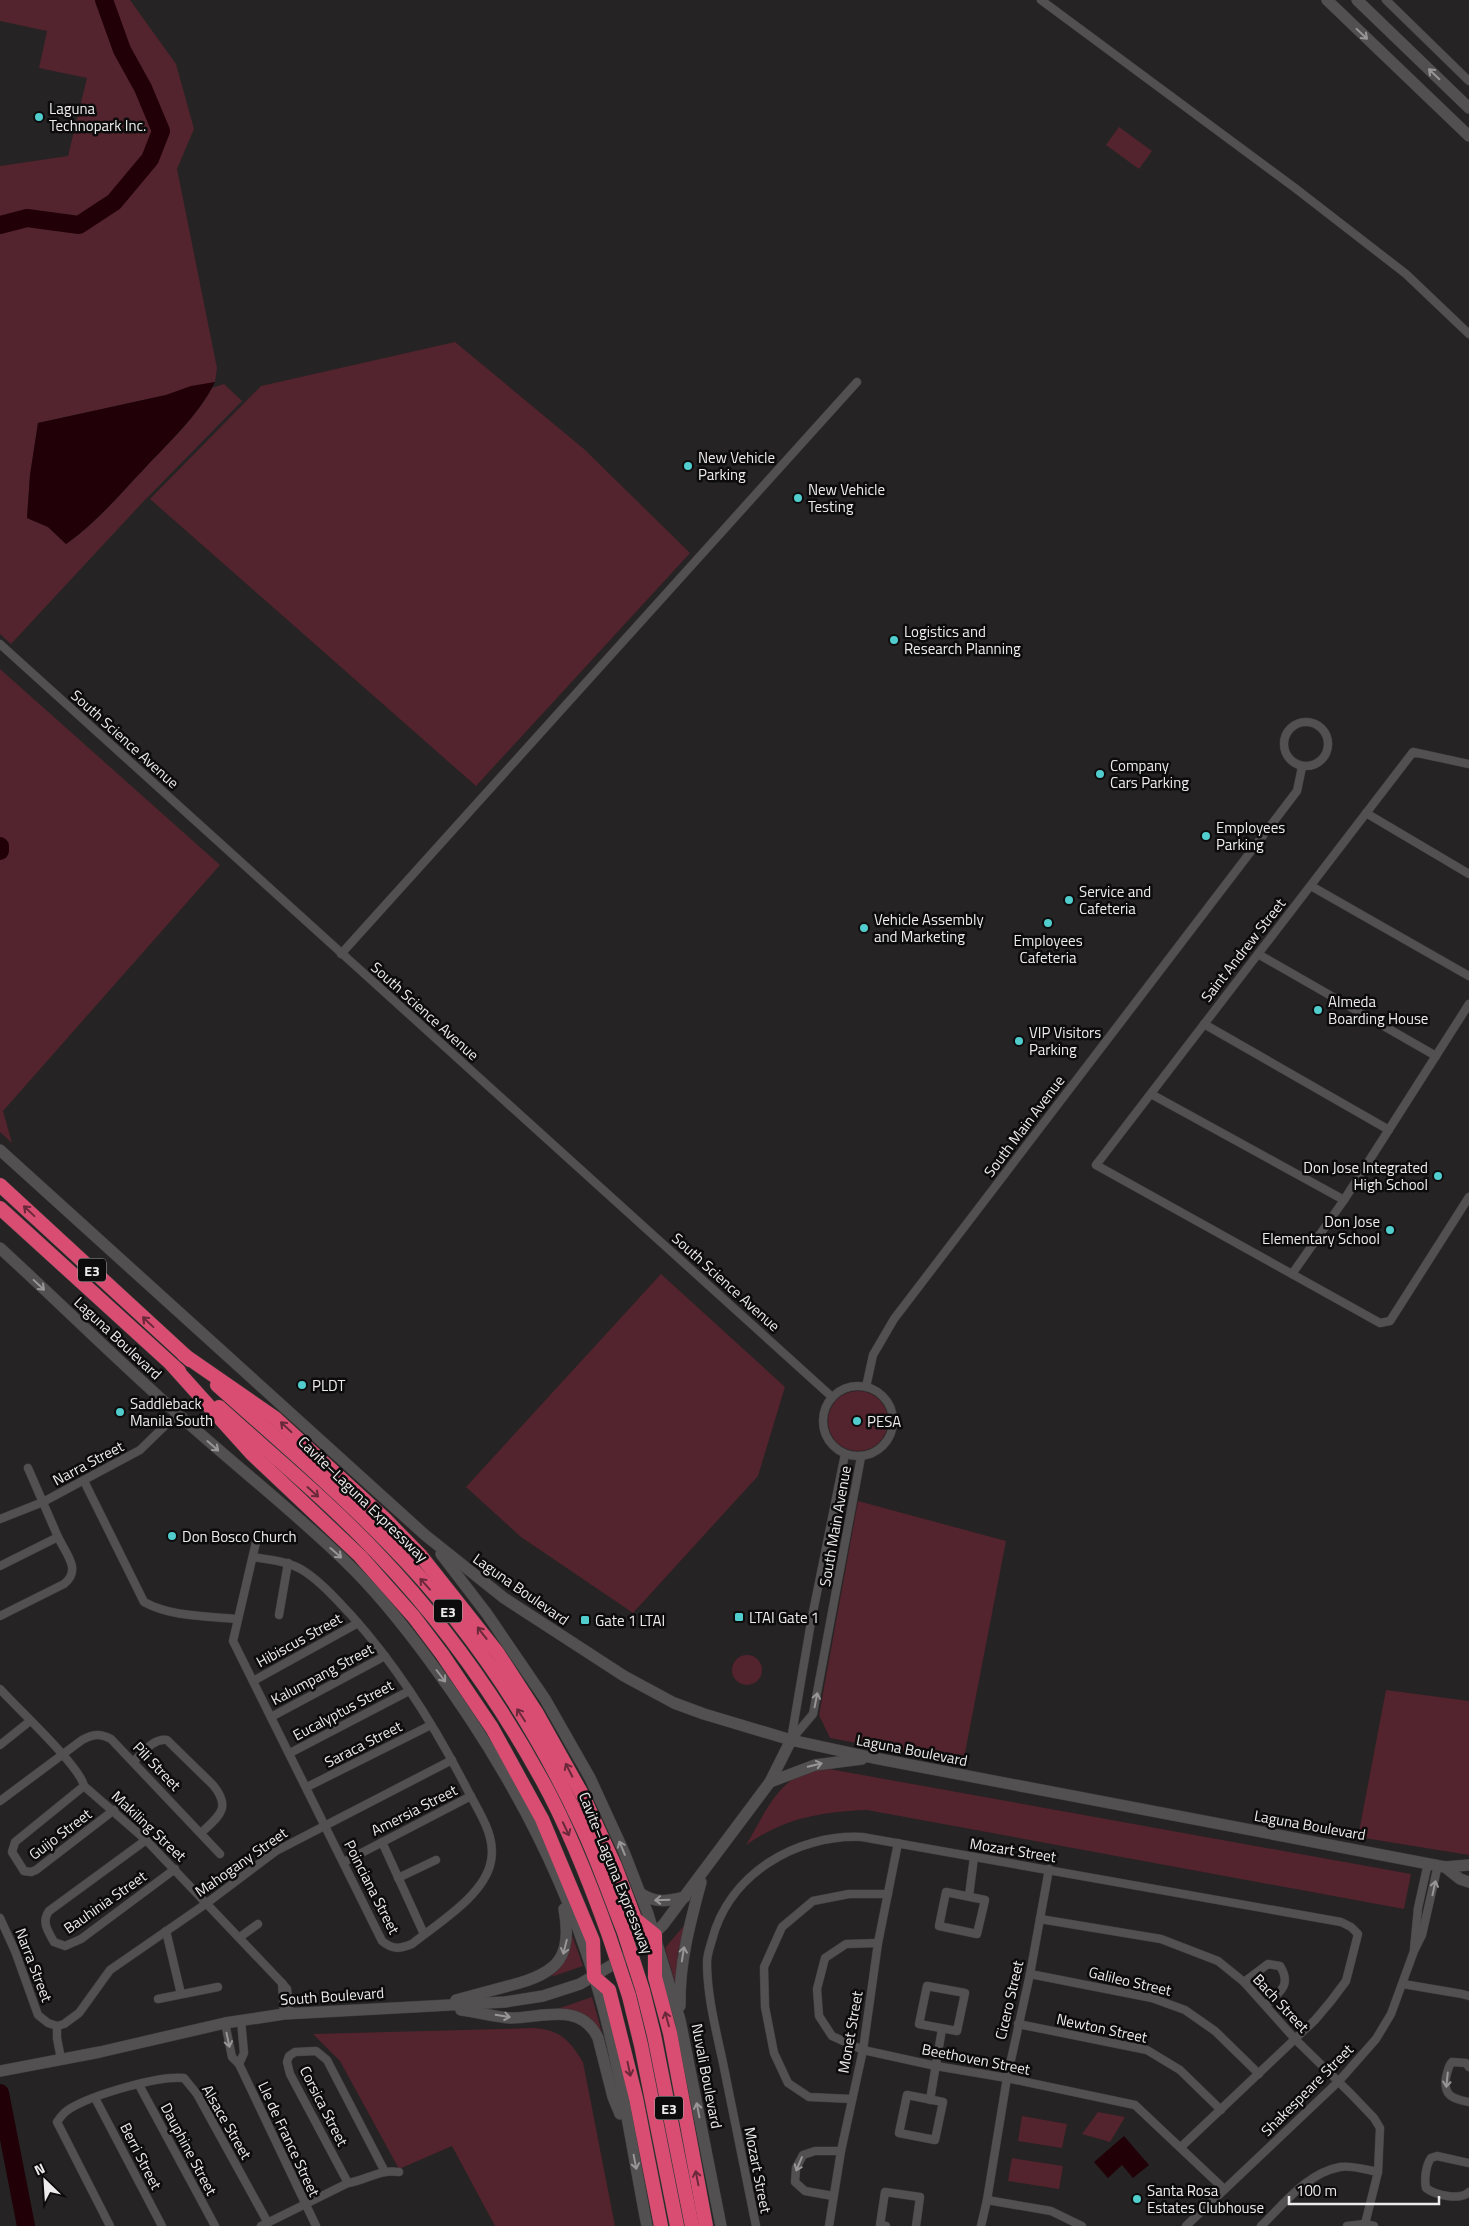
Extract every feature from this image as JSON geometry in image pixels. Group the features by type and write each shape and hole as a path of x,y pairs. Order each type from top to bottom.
{"highway":[{"name":"Cavite–Laguna Expressway","path":"0,1185 390,1544 464,1632 492,1670 557,1774 583,1829 624,1932 643,1990 654,2035 692,2226"},
{"name":"Cavite–Laguna Expressway","path":"0,1208 351,1527 378,1554 452,1640 480,1678 542,1780 593,1890 629,1996 641,2045 677,2226"},
{"path":"184,1355 275,1418 386,1519 432,1570 497,1652 536,1712 583,1796 615,1866 634,1920 654,1935 655,1977 670,2033 706,2226"},
{"path":"172,1365 252,1454 360,1556 414,1616 448,1662 492,1728 542,1819 593,1941 594,1977 609,1990 636,2098 661,2226"}],"main road":[{"path":"1326,0 1469,136"},
{"path":"1357,0 1469,108"},
{"name":"Laguna Boulevard","path":"0,1150 236,1366 425,1534 504,1598 648,1690 704,1714 791,1740 874,1758 1437,1865 1469,1865"},
{"name":"Laguna Boulevard","path":"2,1250 177,1414 346,1562 402,1624 487,1743 527,1815 559,1882 594,1977"},
{"name":"Laguna Boulevard","path":"425,1534 487,1614 555,1716 601,1802 640,1894 654,1935"},
{"name":"South Boulevard","path":"0,2071 225,2023 287,2013 523,2000 564,1990 594,1977 625,1959 654,1935 703,1875 770,1782 791,1740"},
{"path":"770,1782 815,1765 874,1758"},
{"name":"Laguna Boulevard","path":"1437,1865 1460,1879 1469,1882"},
{"path":"680,2020 682,1960 703,1875"},
{"path":"438,2005 536,1978 556,1965 564,1954 567,1934 559,1882"},
{"path":"640,1894 658,1902 686,1897"},
{"name":"Nuvali Boulevard","path":"654,1935 680,2020 721,2226"},
{"path":"594,1977 611,2047 647,2226"},
{"path":"438,2005 511,2018 550,2013 560,2014 576,2017 585,2022 593,2029 598,2038 613,2097 630,2139"}],"street":[{"path":"1041,0 1295,188 1406,274 1469,334"},
{"path":"1386,0 1469,81"},
{"path":"341,954 857,382"},
{"name":"South Science Avenue","path":"0,644 832,1397"},
{"path":"1308,721 1323,729 1329,747 1319,763 1302,767 1289,759 1284,741 1293,725 1308,721"},
{"name":"Saint Andrew Street","path":"1292,1274 1096,1165 1413,752 1469,764"},
{"name":"South Main Avenue","path":"866,1387 873,1355 894,1319 1297,791 1302,767"},
{"path":"1366,813 1469,874"},
{"path":"1311,886 1469,976"},
{"path":"1258,954 1436,1056"},
{"path":"1469,1004 1344,1200 1292,1274 1380,1323 1390,1321 1469,1197"},
{"path":"1204,1024 1389,1130"},
{"path":"1151,1094 1344,1200"},
{"path":"866,1387 879,1393 891,1409 893,1424 891,1433 883,1446 874,1453 861,1457 845,1454 831,1444 823,1429 824,1412 832,1397 846,1388 866,1387"},
{"name":"Narra Street","path":"0,1519 42,1502 140,1450 177,1414"},
{"name":"South Main Avenue","path":"791,1740 811,1622 845,1454"},
{"name":"South Main Avenue","path":"791,1740 813,1714 861,1457"},
{"path":"0,1616 53,1590 71,1578 73,1571 28,1468"},
{"path":"84,1481 144,1602 169,1612 237,1620"},
{"path":"0,1566 58,1537"},
{"name":"Poinciana Street","path":"253,1557 288,1563 302,1570 319,1582 358,1623 385,1656 431,1724 490,1834 493,1849 486,1879 476,1892 424,1934 404,1947 397,1949 389,1947 382,1941 233,1641 256,1542"},
{"path":"279,1615 288,1563"},
{"name":"Hibiscus Street","path":"253,1681 358,1623"},
{"name":"Kalumpang Street","path":"271,1717 385,1656"},
{"name":"Makiling Street","path":"0,1689 3,1698 30,1721 62,1754 80,1776 84,1786 114,1810 146,1840 282,1982 287,2013"},
{"name":"Eucalyptus Street","path":"290,1753 409,1691"},
{"path":"0,1745 30,1721"},
{"name":"Saraca Street","path":"307,1787 431,1724"},
{"name":"Pili Street","path":"62,1754 92,1735 102,1734 111,1739 220,1854"},
{"path":"133,1762 154,1743 162,1739 167,1740 213,1785 219,1792 223,1807 220,1815 201,1833"},
{"path":"0,1801 62,1754"},
{"name":"Mahogany Street","path":"57,2026 72,2020 110,1970 207,1903 276,1851 452,1760"},
{"name":"Guijo Street","path":"84,1786 15,1842 12,1852 24,1871 31,1872 36,1870 114,1810"},
{"name":"Amersia Street","path":"344,1862 471,1796"},
{"name":"Mozart Street","path":"756,2226 711,2002 707,1960 716,1925 736,1890 758,1869 790,1850 816,1841 844,1836 898,1843 1342,1922 1351,1927 1358,1934 1346,1982 1315,2020 1181,2147"},
{"name":"Bauhinia Street","path":"146,1840 49,1911 44,1919 54,1942 65,1946 81,1939 175,1869"},
{"path":"382,1842 424,1934"},
{"name":"Monet Street","path":"829,2226 841,2151 863,2050 878,1943 898,1843"},
{"path":"969,1896 974,1858"},
{"path":"398,1878 436,1860"},
{"name":"Shakespeare Street","path":"1414,1951 1418,1908 1416,1902 1419,1885 1437,1865"},
{"name":"Shakespeare Street","path":"1186,2226 1339,2081 1376,2039 1391,2014 1414,1951 1422,1935 1437,1865"},
{"name":"Cicero Street","path":"981,2226 1007,2078 1030,1974 1049,1869"},
{"path":"946,1892 969,1896 985,1900 977,1934 939,1926 946,1892"},
{"path":"852,2099 809,2097 788,2084 774,2053 765,2007 764,1967 782,1927 813,1901 849,1894 888,1894"},
{"name":"Narra Street","path":"0,1918 15,1951 38,2015 43,2020 57,2026"},
{"name":"Bach Street","path":"1040,1919 1161,1939 1218,1961 1244,1982 1295,2039 1374,2118 1380,2128 1378,2172 1365,2224"},
{"path":"240,1937 258,1924"},
{"path":"166,1931 181,1994"},
{"name":"Beethoven Street","path":"878,1943 846,1944 825,1958 817,1989 819,2016 832,2036 863,2050 1135,2105 1224,2189"},
{"path":"1244,1982 1268,1964 1280,1966 1286,1976 1285,1985 1266,2005"},
{"name":"Galileo Street","path":"1030,1974 1152,1998 1185,2010 1215,2031 1258,2074"},
{"path":"1403,1984 1469,1996"},
{"path":"926,1986 965,1993 957,2032 942,2028 919,2024 926,1986"},
{"path":"158,1999 218,1987"},
{"path":"239,2064 244,2053 240,2020"},
{"name":"Lle de France Street","path":"225,2023 232,2057 239,2064 316,2226"},
{"name":"Newton Street","path":"1018,2024 1147,2050 1180,2070 1221,2110"},
{"path":"57,2026 61,2059"},
{"path":"930,2100 942,2028"},
{"name":"Corsica Street","path":"348,2183 290,2074 287,2062 289,2056 295,2052 316,2051 327,2060 384,2170"},
{"path":"1469,2067 1466,2063 1452,2062 1449,2066 1445,2085 1448,2093 1455,2099 1469,2102"},
{"name":"Alsace Street","path":"110,2226 57,2122 63,2113 71,2108 96,2098 171,2077 184,2078 197,2094 264,2224"},
{"name":"Dauphine Street","path":"139,2085 215,2226"},
{"path":"907,2095 930,2100 943,2102 935,2140 899,2132 907,2095"},
{"name":"Berri Street","path":"96,2098 162,2226"},
{"path":"833,2196 805,2192 795,2182 796,2168 802,2155 815,2151 841,2151"},
{"path":"1469,2163 1437,2156 1431,2158 1428,2162 1425,2183 1426,2188 1431,2192 1458,2197 1465,2196 1469,2192"},
{"path":"1261,2226 1309,2180 1325,2172 1342,2167 1378,2172"},
{"path":"264,2224 348,2183 360,2181 384,2170 399,2172"},
{"path":"886,2226 880,2225 885,2192 920,2197 916,2226"},
{"path":"987,2200 1051,2211 1082,2226"},
{"path":"1348,2226 1365,2224 1374,2226"}],"shaded area":[{"path":"0,0 130,0 176,64 194,129 177,169 217,368 215,382 166,395 38,423 30,475 27,518 48,527 66,544 98,518 173,439 190,420 212,388 224,384 242,401 141,504 11,644 0,634 0,166 68,156 87,78 39,68 47,31 0,21"},
{"path":"1119,127 1152,151 1139,169 1106,145"},
{"path":"455,342 584,449 690,553 476,786 150,499 261,386"},
{"path":"215,382 192,417 173,439 97,518 66,544 48,527 27,518 30,475 38,423 166,395 191,386"},
{"path":"0,669 220,865 3,1111 12,1143 0,1132"},
{"path":"661,1274 785,1387 758,1476 633,1613 521,1537 466,1487"},
{"path":"858,1391 875,1396 883,1404 888,1421 883,1438 875,1446 858,1451 841,1446 833,1438 828,1421 833,1404 841,1396"},
{"path":"858,1501 1006,1541 963,1763 830,1738 819,1715"},
{"path":"747,1655 753,1656 761,1664 761,1676 753,1684 747,1685 741,1684 733,1676 732,1670 733,1664 741,1656"},
{"path":"1386,1690 1469,1701 1469,1855 1358,1837"},
{"path":"829,1769 1411,1874 1404,1909 867,1810 804,1818 775,1828 746,1845 772,1802 788,1783 809,1771"},
{"path":"687,1922 678,1951 676,1986 665,1948"},
{"path":"571,1932 583,1966 551,1977 562,1965"},
{"path":"592,1997 604,2040 557,2009"},
{"path":"535,2028 552,2031 564,2038 583,2062 615,2226 495,2226 452,2146 399,2169 340,2061 313,2034"},
{"path":"1098,2112 1125,2117 1110,2142 1082,2134"},
{"path":"1022,2116 1067,2124 1062,2148 1018,2141"},
{"path":"1124,2136 1149,2165 1133,2178 1122,2165 1108,2178 1094,2162"},
{"path":"1012,2158 1063,2166 1059,2189 1008,2181"}],"waterway":[{"path":"0,225 27,218 79,225 114,202 150,159 161,131 143,88 122,50 104,0"},
{"path":"0,846 0,851"},
{"path":"0,2093 26,2226"}],"place":[{"name":"Laguna Technopark Inc.","path":"39,117"},
{"name":"New Vehicle Parking","path":"688,466"},
{"name":"New Vehicle Testing","path":"798,498"},
{"name":"Logistics and Research Planning","path":"894,640"},
{"name":"Company Cars Parking","path":"1100,774"},
{"name":"Employees Parking","path":"1206,836"},
{"name":"Service and Cafeteria","path":"1069,900"},
{"name":"Employees Cafeteria","path":"1048,923"},
{"name":"Vehicle Assembly and Marketing","path":"864,928"},
{"name":"Almeda Boarding House","path":"1318,1010"},
{"name":"VIP Visitors Parking","path":"1019,1041"},
{"name":"Don Jose Integrated High School","path":"1438,1176"},
{"name":"Don Jose Elementary School","path":"1390,1230"},
{"name":"PLDT","path":"302,1385"},
{"name":"Saddleback Manila South","path":"120,1412"},
{"name":"PESA","path":"857,1421"},
{"name":"Don Bosco Church","path":"172,1536"},
{"name":"LTAI Gate 1","path":"739,1617"},
{"name":"Gate 1 LTAI","path":"585,1620"},
{"name":"Santa Rosa Estates Clubhouse","path":"1137,2199"}]}
